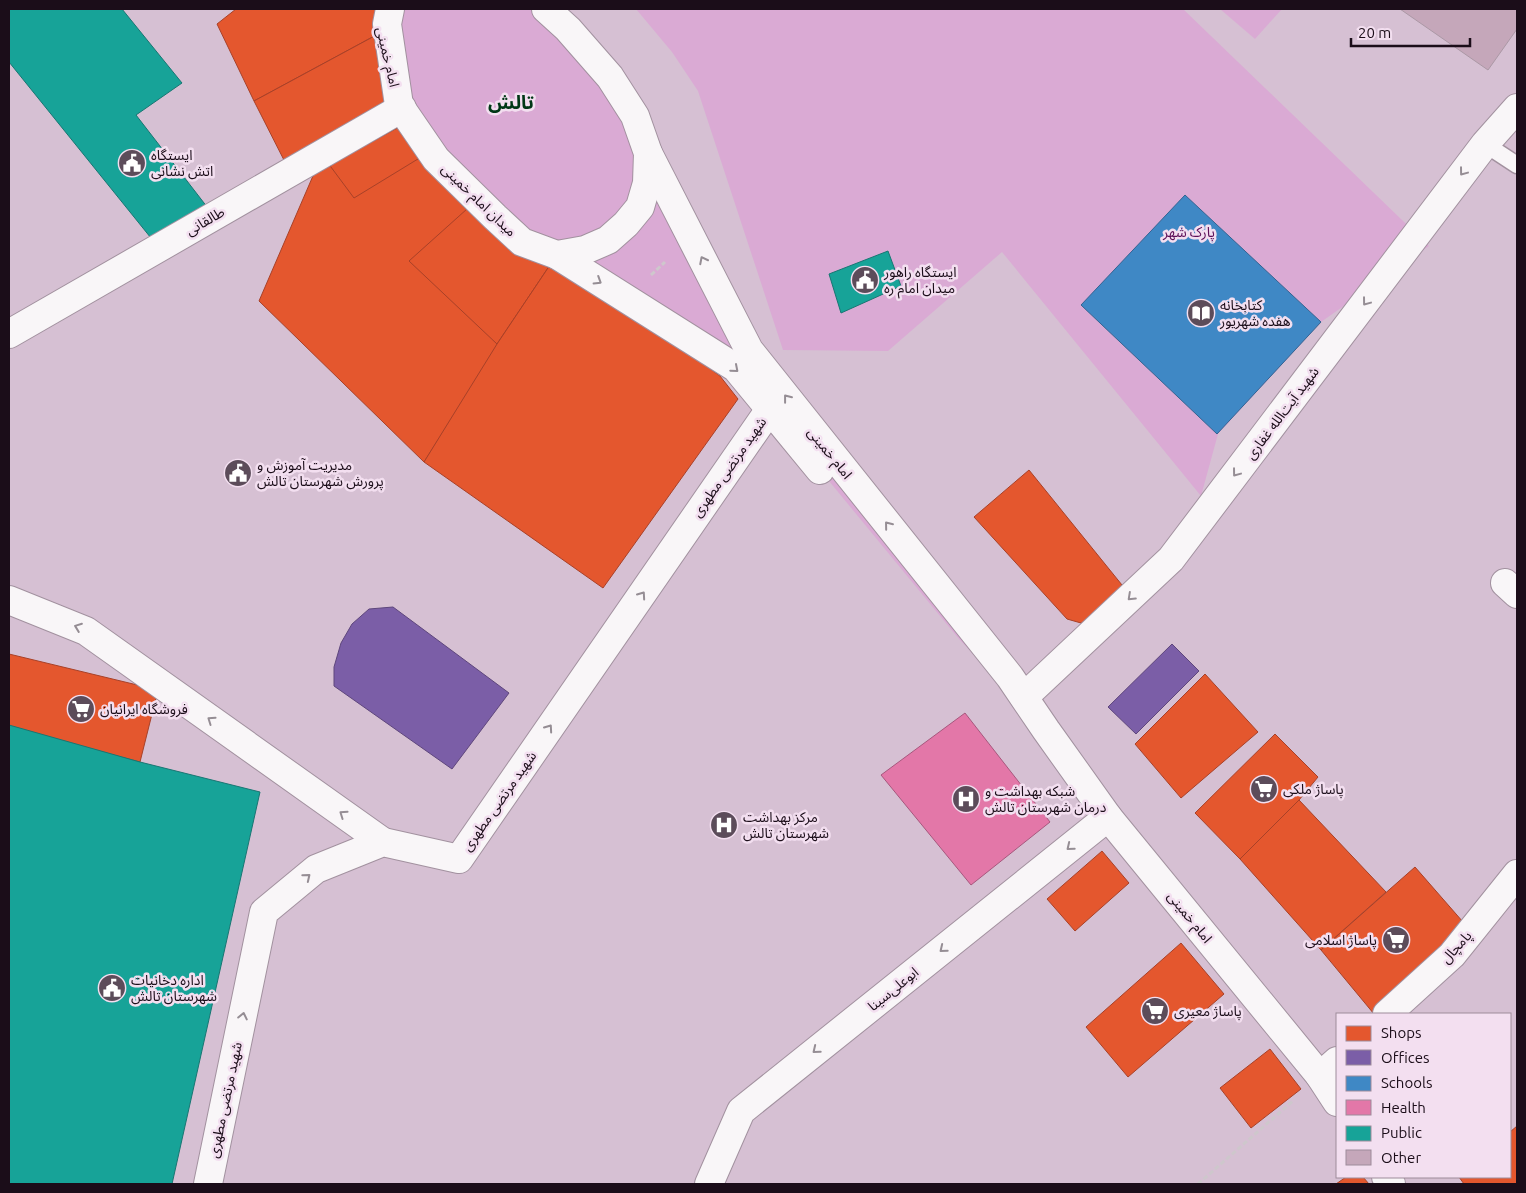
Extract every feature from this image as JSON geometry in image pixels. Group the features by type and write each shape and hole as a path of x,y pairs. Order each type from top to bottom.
{"street":[{"name":"امام خمینی","path":"377,9 400,106"},
{"name":"میدان امام خمینی","path":"390,9 387,24 400,106 436,159 495,217 522,242 557,256"},
{"path":"546,9 568,29 610,78 635,116 648,153 647,182 640,207 626,224 608,240 585,250 557,256"},
{"name":"طالقانی","path":"9,328 400,106"},
{"name":"طالقانی","path":"9,334 400,106"},
{"name":"شهید آیت‌الله غفاری","path":"1024,697 1171,560 1484,144 1517,108"},
{"name":"امام خمینی","path":"648,153 749,350 1004,669 1108,817 1329,1068 1336,1098"},
{"name":"امام خمینی","path":"557,256 736,368 997,683 1046,730"},
{"name":"شهید مرتضی مطهری","path":"208,1184 264,912 316,869 383,842 459,858 770,409"},
{"path":"9,600 86,631 383,842"},
{"name":"ابوعلی‌سینا","path":"709,1184 741,1111 1108,817"},
{"name":"پامچال","path":"1388,1013 1452,955 1517,874"}],"lane":[{"path":"1484,144 1517,165"}],"path":[{"path":"626,299 691,237"},
{"path":"1198,1184 1329,1068"}],"green space":[{"path":"376,9 546,9 609,78 749,350 1046,730 959,639 736,368 523,242 403,110"},
{"name":"پارک شهر","path":"636,9 1183,9 1429,246 1321,322 1218,434 1201,496 1002,252 888,351 783,350 698,91 672,52"},
{"path":"1220,9 1282,9 1255,39"}],"building: Shops":[{"path":"236,9 375,9 380,33 254,101 217,24"},
{"path":"380,33 398,103 288,168 254,101"},
{"path":"403,111 522,242 556,256 424,462 259,301 322,155"},
{"path":"410,121 431,151 354,198 322,155 361,133 368,144"},
{"path":"477,200 556,256 497,344 409,261"},
{"path":"556,256 720,376 738,399 603,588 424,462 497,344"},
{"path":"1029,470 1122,585 1088,625 1067,619 974,517"},
{"name":"فروشگاه ایرانیان","path":"9,654 158,690 140,762 9,728"},
{"path":"1205,674 1258,732 1181,798 1135,744"},
{"name":"پاساژ ملکی","path":"1275,734 1318,777 1299,800 1240,859 1195,813"},
{"path":"1299,800 1386,892 1321,950 1240,859"},
{"path":"1102,851 1129,883 1075,931 1047,899"},
{"name":"پاساژ اسلامی","path":"1415,867 1470,930 1375,1013 1321,950"},
{"name":"پاساژ معیری","path":"1181,943 1224,994 1128,1077 1086,1027"},
{"path":"1270,1049 1301,1089 1251,1128 1220,1088"},
{"path":"1517,1126 1517,1184 1464,1184 1460,1178 1511,1178 1511,1131"},
{"path":"1345,1178 1364,1178 1369,1184 1336,1184"}],"building: Offices":[{"path":"393,607 509,693 452,769 334,686 334,667 341,643 352,624 369,609"},
{"path":"1172,644 1199,671 1136,734 1108,707"}],"building: Schools":[{"name":"کتابخانه هفده شهریور","path":"1185,195 1321,322 1217,434 1081,305"}],"building: Health":[{"name":"شبکه بهداشت و درمان شهرستان تالش","path":"965,713 1050,822 971,885 881,775"}],"building: Public":[{"name":"ایستگاه اتش نشانی","path":"9,9 122,9 182,83 136,115 211,212 155,243 9,62"},
{"name":"ایستگاه راهور میدان امام ره","path":"888,251 901,286 841,313 829,274"},
{"name":"اداره دخانیات شهرستان تالش","path":"9,725 140,762 260,792 172,1184 9,1184"}],"building: Other":[{"path":"1400,9 1517,9 1517,29 1488,70"}],"place":[{"name":"ایستگاه اتش نشانی","path":"132,163"},
{"name":"ایستگاه راهور میدان امام ره","path":"865,280"},
{"name":"کتابخانه هفده شهریور","path":"1201,313"},
{"name":"مدیریت آموزش و پرورش شهرستان تالش","path":"238,473"},
{"name":"فروشگاه ایرانیان","path":"81,709"},
{"name":"پاساژ ملکی","path":"1264,789"},
{"name":"شبکه بهداشت و درمان شهرستان تالش","path":"966,799"},
{"name":"مرکز بهداشت شهرستان تالش","path":"724,825"},
{"name":"پاساژ اسلامی","path":"1396,940"},
{"name":"اداره دخانیات شهرستان تالش","path":"112,988"},
{"name":"پاساژ معیری","path":"1155,1011"}],"district":[{"name":"تالش","path":"511,102"}]}
